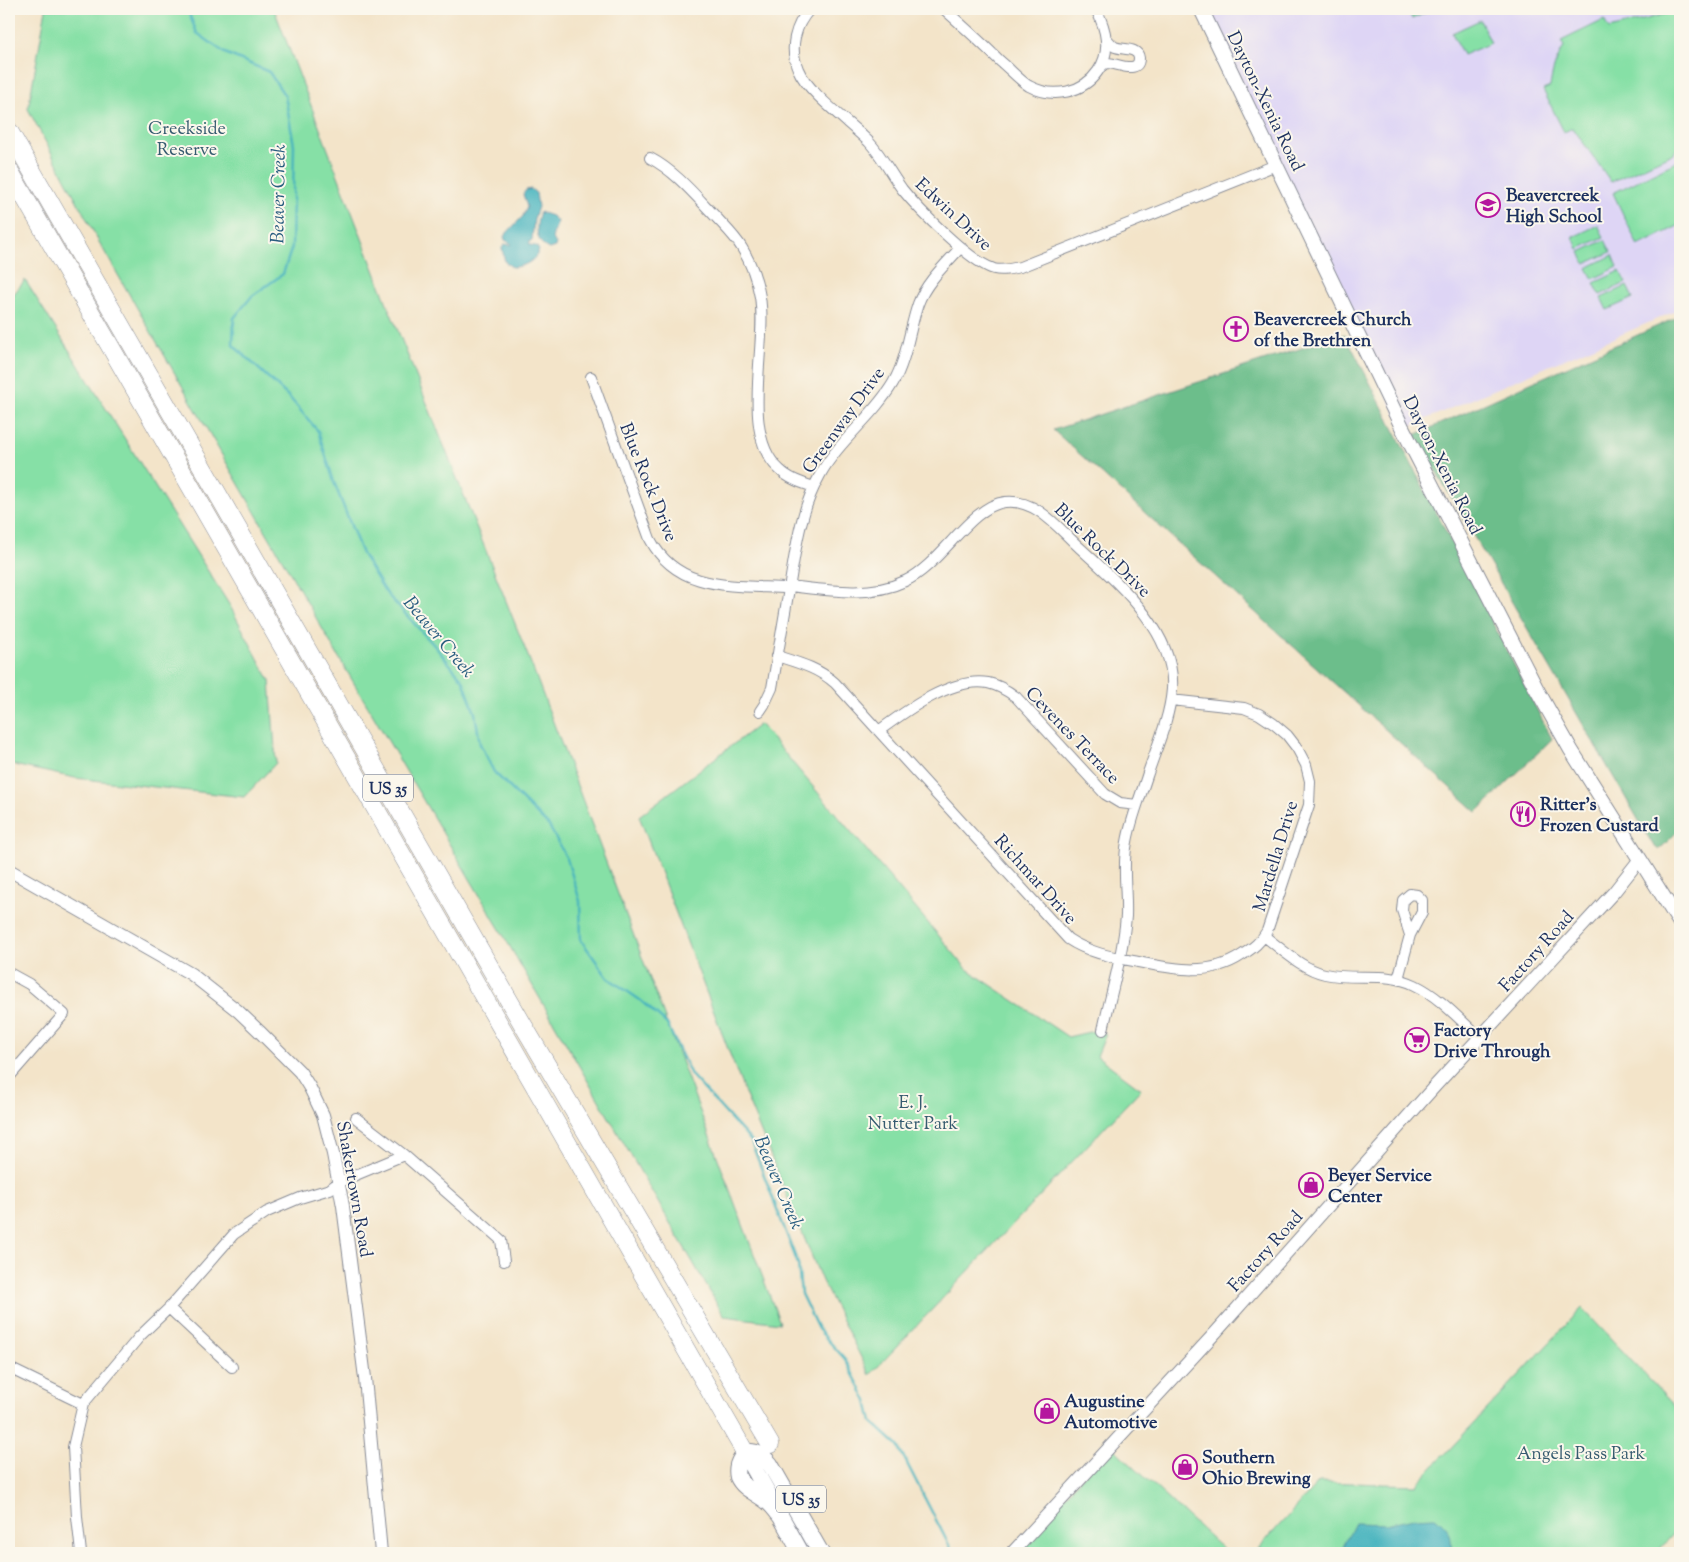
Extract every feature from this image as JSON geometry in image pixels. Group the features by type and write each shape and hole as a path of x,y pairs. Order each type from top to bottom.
{"highway":[{"name":"US 35","path":"9,131 522,1023 770,1444 832,1553"},
{"name":"US 35","path":"9,170 801,1553"},
{"path":"781,1517 768,1502 745,1486 738,1478 737,1469 746,1454 750,1452 757,1453 770,1464 821,1553"},
{"path":"754,1469 772,1489 809,1553"}],"main road":[{"name":"Dayton-Xenia Road","path":"1201,9 1403,429 1536,688 1571,750 1680,921"}],"street":[{"name":"Edwin Drive","path":"810,9 799,23 795,34 794,46 794,58 808,86 872,146 912,200 974,259 987,266 1000,270 1014,268 1276,165"},
{"path":"944,9 1024,82 1040,91 1060,93 1079,87 1092,78 1100,66 1106,52 1106,38 1102,21 1096,9"},
{"path":"1100,66 1109,63 1131,68 1139,60 1138,55 1134,51 1115,47 1106,38"},
{"path":"650,158 661,164 703,203 737,239 748,258 757,284 762,311 758,410 762,442 769,458 780,470 793,479 814,487"},
{"name":"Greenway Drive","path":"760,711 769,697 806,504 834,453 880,402 894,382 901,366 919,303 927,288 961,247"},
{"name":"Blue Rock Drive","path":"591,377 650,539 664,560 680,572 707,582 845,591 872,590 894,586 924,570 975,517 990,506 1004,502 1013,502 1024,504 1044,515 1119,584 1142,610 1166,652 1172,680 1171,700 1150,768 1136,805 1125,850 1126,917 1103,1030"},
{"name":"Richmar Drive","path":"777,656 808,666 827,676 880,730 1064,935 1084,949 1177,969 1205,969 1222,965 1236,958 1259,943 1264,936"},
{"name":"Cevenes Terrace","path":"880,730 902,713 936,694 965,684 988,683 1016,697 1105,794 1120,803 1136,805"},
{"name":"Mardella Drive","path":"1171,700 1244,708 1259,714 1287,735 1306,765 1310,780 1309,805 1270,925 1264,936"},
{"name":"Factory Road","path":"1012,1553 1217,1331 1435,1086 1614,892 1640,859"},
{"name":"Shakertown Road","path":"9,870 191,974 238,1011 259,1031 300,1072 310,1088 323,1115 343,1206 365,1378 381,1553"},
{"path":"1398,979 1410,934"},
{"path":"1264,936 1300,963 1319,972 1336,976 1374,976 1398,979 1416,985 1480,1038"},
{"path":"9,973 29,984 64,1014 9,1077"},
{"path":"356,1118 404,1155 501,1240 504,1261"},
{"path":"81,1553 73,1447 83,1404 140,1336 169,1308 234,1234 267,1212 300,1198 330,1189 339,1182 404,1155"},
{"path":"169,1308 232,1366"},
{"path":"9,1368 83,1404"}],"shaded area":[{"name":"Beavercreek High School","path":"1201,9 1680,9 1680,309 1403,429"}],"green space":[{"name":"Creekside Reserve","path":"46,9 274,9 386,301 532,666 780,1323 724,1316 502,933 345,668 99,242 28,109"},
{"path":"1408,9 1434,9 1412,19"},
{"path":"1673,12 1680,27 1680,146 1672,154 1611,182 1573,128 1564,132 1543,90 1550,87 1555,66 1564,47 1561,41 1604,20 1609,29"},
{"path":"1480,20 1491,43 1463,55 1452,33"},
{"path":"1680,160 1680,225 1638,246 1613,193"},
{"path":"1598,225 1604,237 1578,249 1573,237"},
{"path":"1605,240 1611,252 1585,264 1580,252"},
{"path":"1613,255 1618,267 1593,279 1587,268"},
{"path":"1620,271 1626,283 1600,295 1594,283"},
{"path":"25,280 230,606 270,681 276,763 244,797 75,778 9,764 9,300"},
{"path":"1627,286 1633,298 1607,310 1601,298"},
{"path":"1680,316 1680,829 1659,850 1653,845 1415,435"},
{"path":"1345,334 1552,739 1477,812 1053,430"},
{"name":"E. J. Nutter Park","path":"760,724 967,969 1068,1037 1098,1030 1106,1034 1097,1056 1141,1089 870,1375 822,1281 744,1091 639,816"},
{"name":"Angels Pass Park","path":"1582,1308 1680,1412 1680,1527 1656,1553 1254,1553 1319,1482 1416,1485"},
{"path":"1111,1446 1227,1553 1012,1553"}],"water":[{"path":"531,189 536,193 538,207 534,219 532,240 529,242 530,245 536,246 539,250 535,258 528,263 512,267 505,262 502,248 504,244 512,244 505,240 504,236 523,216 527,207 523,194 526,190"},
{"path":"540,212 552,216 557,221 552,239 556,243 555,247 549,249 541,243 537,233 537,222"},
{"path":"1435,1517 1449,1532 1451,1553 1340,1553 1355,1523 1386,1524 1414,1518"}],"waterway":[{"name":"Beaver Creek","path":"187,9 197,33 225,53 269,72 285,96 294,145 292,247 283,274 252,296 234,318 233,345 289,397 318,431 334,482 362,554 387,594 463,680 475,713 480,744 494,772 549,826 567,859 580,901 581,940 608,978 640,1000 667,1024 691,1075 751,1141 798,1264 801,1294 818,1329 845,1359 867,1401 872,1422 898,1446 953,1553"}],"place":[{"name":"Beavercreek High School","path":"1488,205"},
{"name":"Beavercreek Church of the Brethren","path":"1236,329"},
{"name":"Ritter's Frozen Custard","path":"1523,814"},
{"name":"Factory Drive Through","path":"1417,1040"},
{"name":"Beyer Service Center","path":"1311,1185"},
{"name":"Augustine Automotive","path":"1047,1411"},
{"name":"Southern Ohio Brewing","path":"1185,1467"}]}
